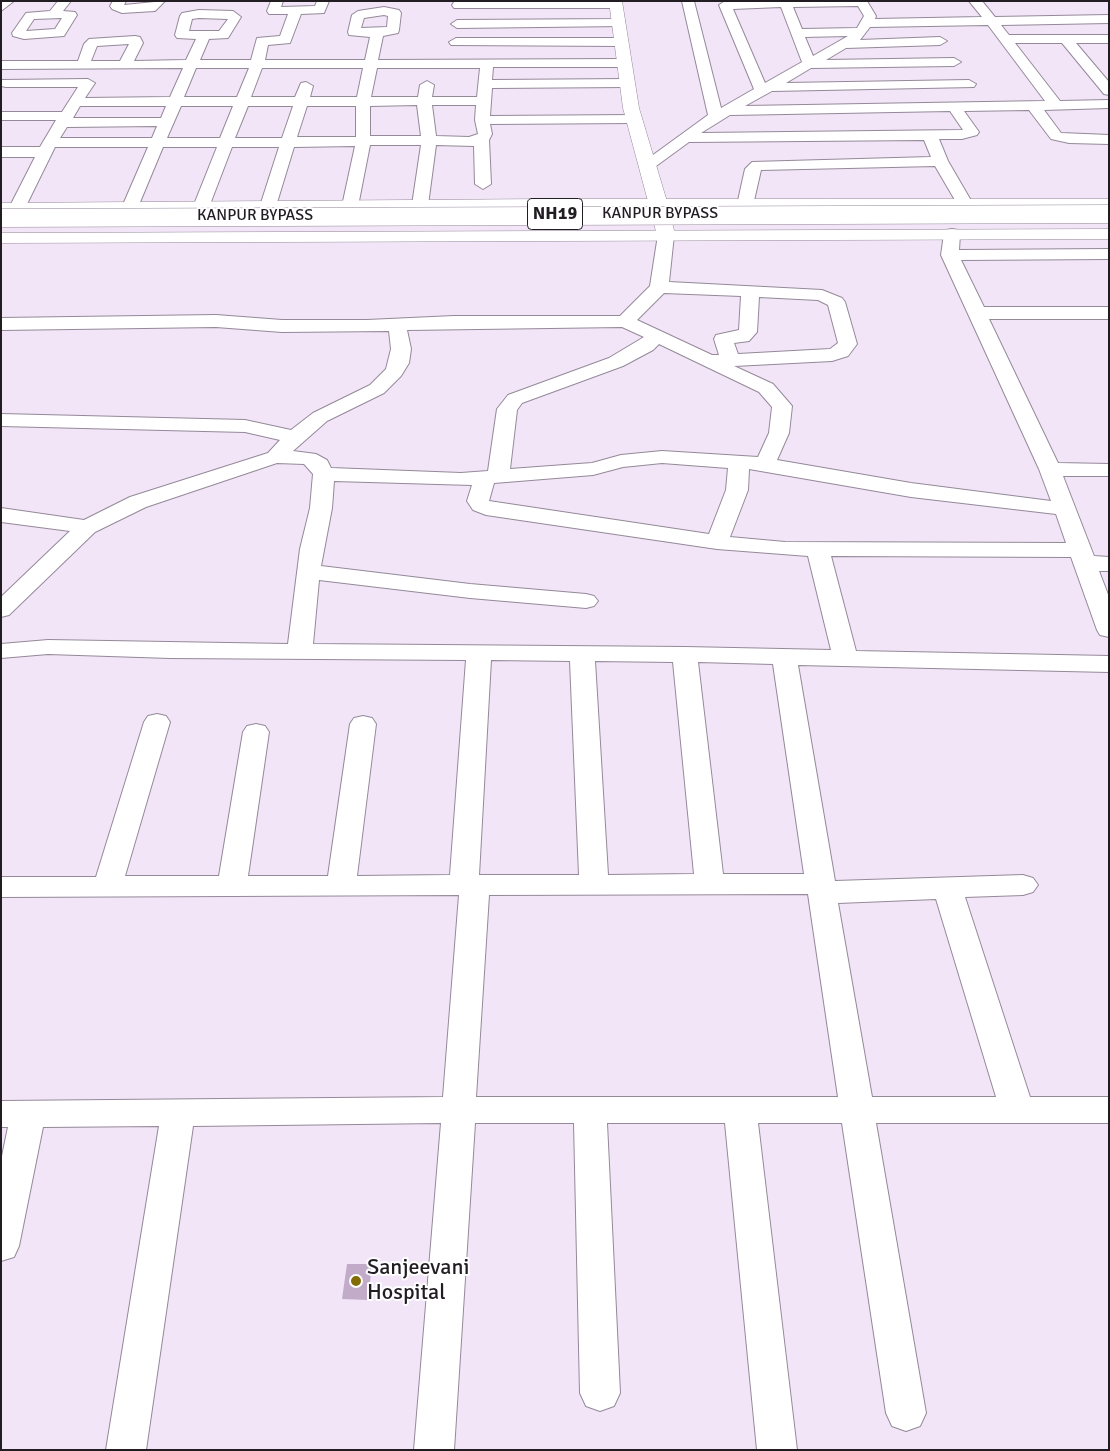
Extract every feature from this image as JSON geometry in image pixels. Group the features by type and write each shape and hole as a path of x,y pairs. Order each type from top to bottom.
{"main road":[{"path":"616,3 632,112 666,235"},
{"path":"9,208 1109,204"},
{"name":"KANPUR BYPASS","path":"1,218 464,214 1109,214"},
{"name":"KANPUR BYPASS","path":"1,227 1109,223"},
{"path":"1,238 1109,234"}],"street":[{"path":"1,6 8,1"},
{"path":"54,14 65,1"},
{"path":"120,1 116,6 119,8 154,7 159,1"},
{"path":"214,14 220,1"},
{"path":"277,1 274,11 320,10 323,1"},
{"path":"975,1 992,20 1055,104"},
{"path":"455,63 458,3 616,3"},
{"path":"766,89 724,5 791,17 864,15 927,22 1109,19"},
{"path":"384,6 394,13 394,30 377,33 355,32 356,16 384,6"},
{"path":"121,39 141,8"},
{"path":"722,114 696,8 728,12"},
{"path":"201,207 257,64 262,41 285,40 296,11"},
{"path":"54,14 70,14 71,16 61,32 46,35 24,35 18,33 30,16 54,14"},
{"path":"214,14 235,17 223,35 203,37 180,34 186,16 214,14"},
{"path":"791,17 864,15"},
{"path":"846,44 864,15"},
{"path":"791,17 810,64"},
{"path":"927,22 984,105"},
{"path":"457,24 619,23"},
{"path":"350,206 363,141 363,100 377,33"},
{"path":"20,65 46,35"},
{"path":"130,207 203,37"},
{"path":"82,64 91,44 98,41 121,39 136,41 125,64"},
{"path":"1006,39 1109,39"},
{"path":"1066,39 1106,84"},
{"path":"648,166 722,114 846,44 940,41"},
{"path":"456,42 621,42"},
{"path":"1083,60 1100,60"},
{"path":"810,64 954,62"},
{"path":"482,184 481,140 485,134 483,109 487,63"},
{"path":"1,65 624,63"},
{"path":"9,208 76,102 92,82 99,64"},
{"path":"268,206 290,143 313,64"},
{"path":"420,206 429,140 424,101 430,64"},
{"path":"164,81 183,81"},
{"path":"6,83 92,82"},
{"path":"485,84 627,83"},
{"path":"766,89 969,84"},
{"path":"897,85 909,108"},
{"path":"76,102 243,100 424,101 483,109 632,112"},
{"path":"722,114 984,105 1109,104"},
{"path":"1033,105 1056,136 1078,140 1109,140"},
{"path":"686,138 930,136 962,135 972,132 954,107"},
{"path":"1,116 165,122"},
{"path":"930,136 940,161 966,204"},
{"path":"1,152 48,147 157,141 290,143 429,140 455,143 481,140"},
{"path":"744,205 753,168 757,164 940,161"},
{"path":"952,234 950,255 1050,468 1109,630"},
{"path":"625,321 659,287 666,235"},
{"path":"950,255 1109,254"},
{"path":"659,287 822,295 833,299 848,344 841,352 832,355 721,361"},
{"path":"721,361 723,339 742,337 748,332 750,292"},
{"path":"978,313 1109,313"},
{"path":"1,324 174,321 282,326 625,321 721,361 766,388 782,406 779,433 765,464"},
{"path":"276,457 294,438 326,414 377,389 394,372 401,349 397,324"},
{"path":"657,335 646,346 616,362 515,399 507,409 491,476 478,501 481,505 486,508 717,542 785,549 1082,557 1109,564"},
{"path":"1,420 245,426 276,431 294,438"},
{"path":"1,610 87,527 138,502 276,457 309,458 319,465 324,474 321,508 311,549 300,652"},
{"path":"324,474 461,479 593,468 641,458 662,457 765,464 912,490 1065,509"},
{"path":"717,542 737,490 739,462"},
{"path":"1050,468 1109,470"},
{"path":"1,515 87,527"},
{"path":"818,549 845,658"},
{"path":"308,572 416,583 470,591 586,601"},
{"path":"1,651 48,647 300,652 685,654 1109,664"},
{"path":"434,1450 459,1110 479,653"},
{"path":"580,654 583,662 594,884"},
{"path":"685,654 710,884"},
{"path":"784,657 823,889 906,1413"},
{"path":"108,886 157,722"},
{"path":"340,886 363,724"},
{"path":"232,886 256,732"},
{"path":"1,887 710,884 823,889 1024,885"},
{"path":"947,887 1017,1110"},
{"path":"2,1238 15,1114 459,1110 1109,1110"},
{"path":"590,1110 600,1393"},
{"path":"740,1110 777,1450"},
{"path":"126,1450 178,1114"}],"building":[{"path":"347,1264 372,1264 368,1300 342,1299"}],"place":[{"name":"Sanjeevani Hospital","path":"356,1281"}]}
